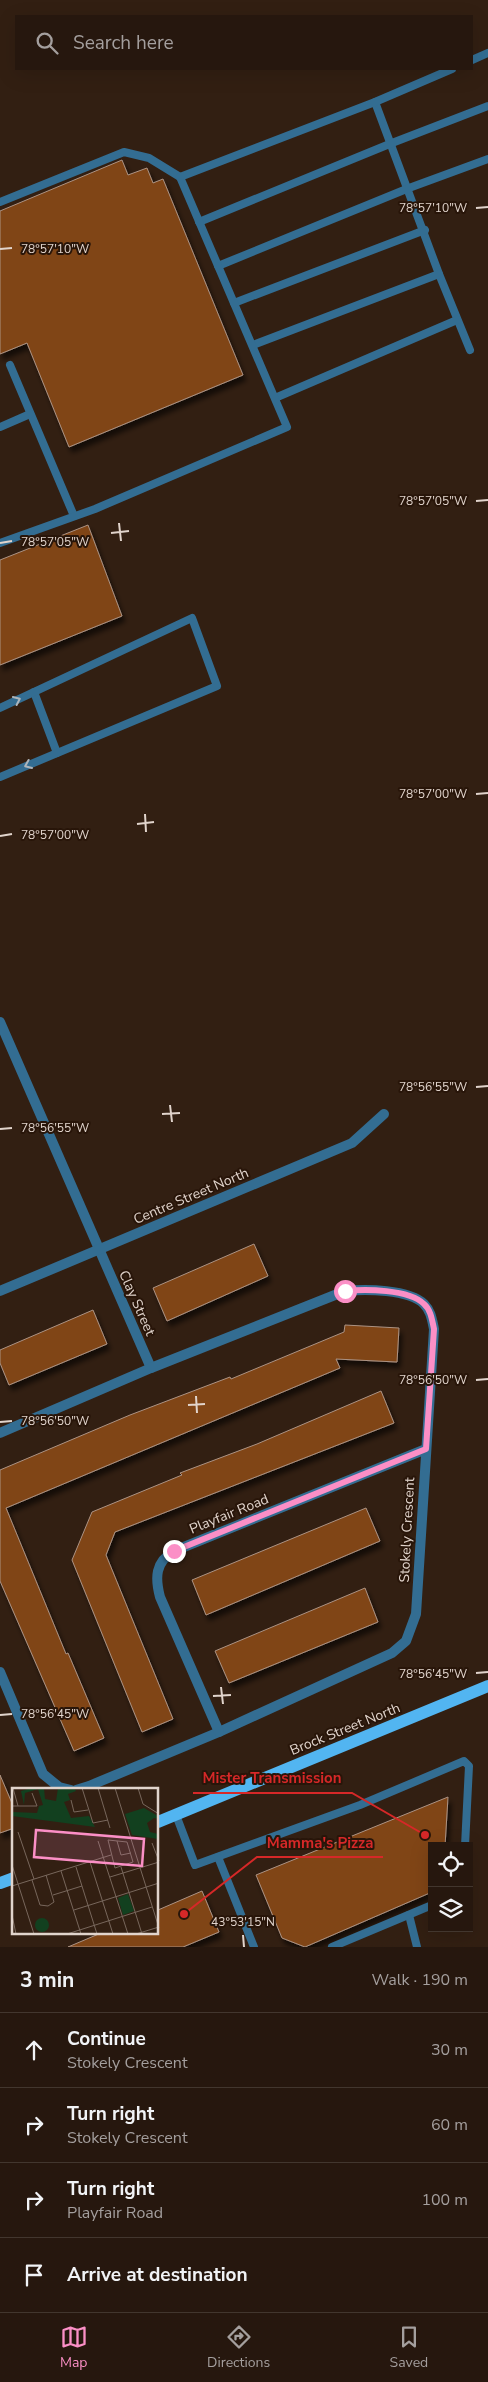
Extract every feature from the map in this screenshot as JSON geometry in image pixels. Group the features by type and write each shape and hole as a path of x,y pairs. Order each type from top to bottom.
{"main road":[{"name":"Brock Street North","path":"159,1822 488,1686"},
{"path":"0,1883 12,1879"}],"street":[{"name":"Clay Street","path":"0,1022 151,1368"},
{"name":"Centre Street North","path":"0,1291 352,1143 384,1114"},
{"name":"Stokely Crescent","path":"0,1433 151,1368 345,1291 367,1288 416,1297 426,1305 432,1316 434,1329 416,1614 406,1641 392,1653 219,1732 82,1788"},
{"name":"Playfair Road","path":"219,1732 160,1597 157,1573 164,1557 174,1551 426,1449"},
{"path":"0,1672 43,1774 63,1788"}],"lane":[{"path":"473,60 488,53"},
{"path":"180,177 375,102 450,70"},
{"path":"375,102 470,350"},
{"path":"199,222 488,106"},
{"path":"0,202 124,152 149,158 180,177 287,427 74,516 0,543"},
{"path":"218,266 409,188 488,159"},
{"path":"234,303 424,230"},
{"path":"253,346 440,274"},
{"path":"275,398 457,320"},
{"path":"10,365 74,516"},
{"path":"0,427 30,414"},
{"path":"0,708 192,618 217,686 0,777"},
{"path":"34,692 57,753"},
{"path":"176,1815 195,1865 360,1805 464,1761 469,1766 464,1842"},
{"path":"218,1856 254,1947"},
{"path":"332,1947 428,1907"},
{"path":"408,1915 417,1947"}],"building":[{"path":"122,160 128,175 147,168 153,183 163,179 243,375 69,447 27,343 0,354 0,211"},
{"path":"88,525 122,616 0,665 0,560"},
{"path":"254,1244 268,1276 167,1321 153,1288"},
{"path":"93,1310 107,1344 9,1385 0,1363 0,1350"},
{"path":"345,1325 399,1328 397,1362 336,1359 340,1368 6,1508 66,1654 68,1653 104,1738 74,1751 0,1581 0,1470 130,1415 230,1377 231,1379 344,1332"},
{"path":"381,1391 394,1423 115,1532 106,1555 173,1719 142,1732 72,1560 92,1512 182,1475 180,1473 257,1444"},
{"path":"366,1508 380,1541 206,1615 192,1580"},
{"path":"365,1588 378,1622 229,1683 215,1651"},
{"path":"0,1775 12,1803 12,1829 0,1833"},
{"path":"448,1797 445,1842 428,1842 428,1894 305,1947 282,1938 256,1875"},
{"path":"202,1891 219,1932 183,1947 68,1947 99,1934 159,1934 159,1910"}],"place":[{"name":"Mister Transmission","path":"425,1835"},
{"name":"Mamma's Pizza","path":"184,1914"}],"route":[{"path":"174,1551 426,1449 434,1329 432,1316 426,1305 416,1297 367,1288 345,1291"}]}
